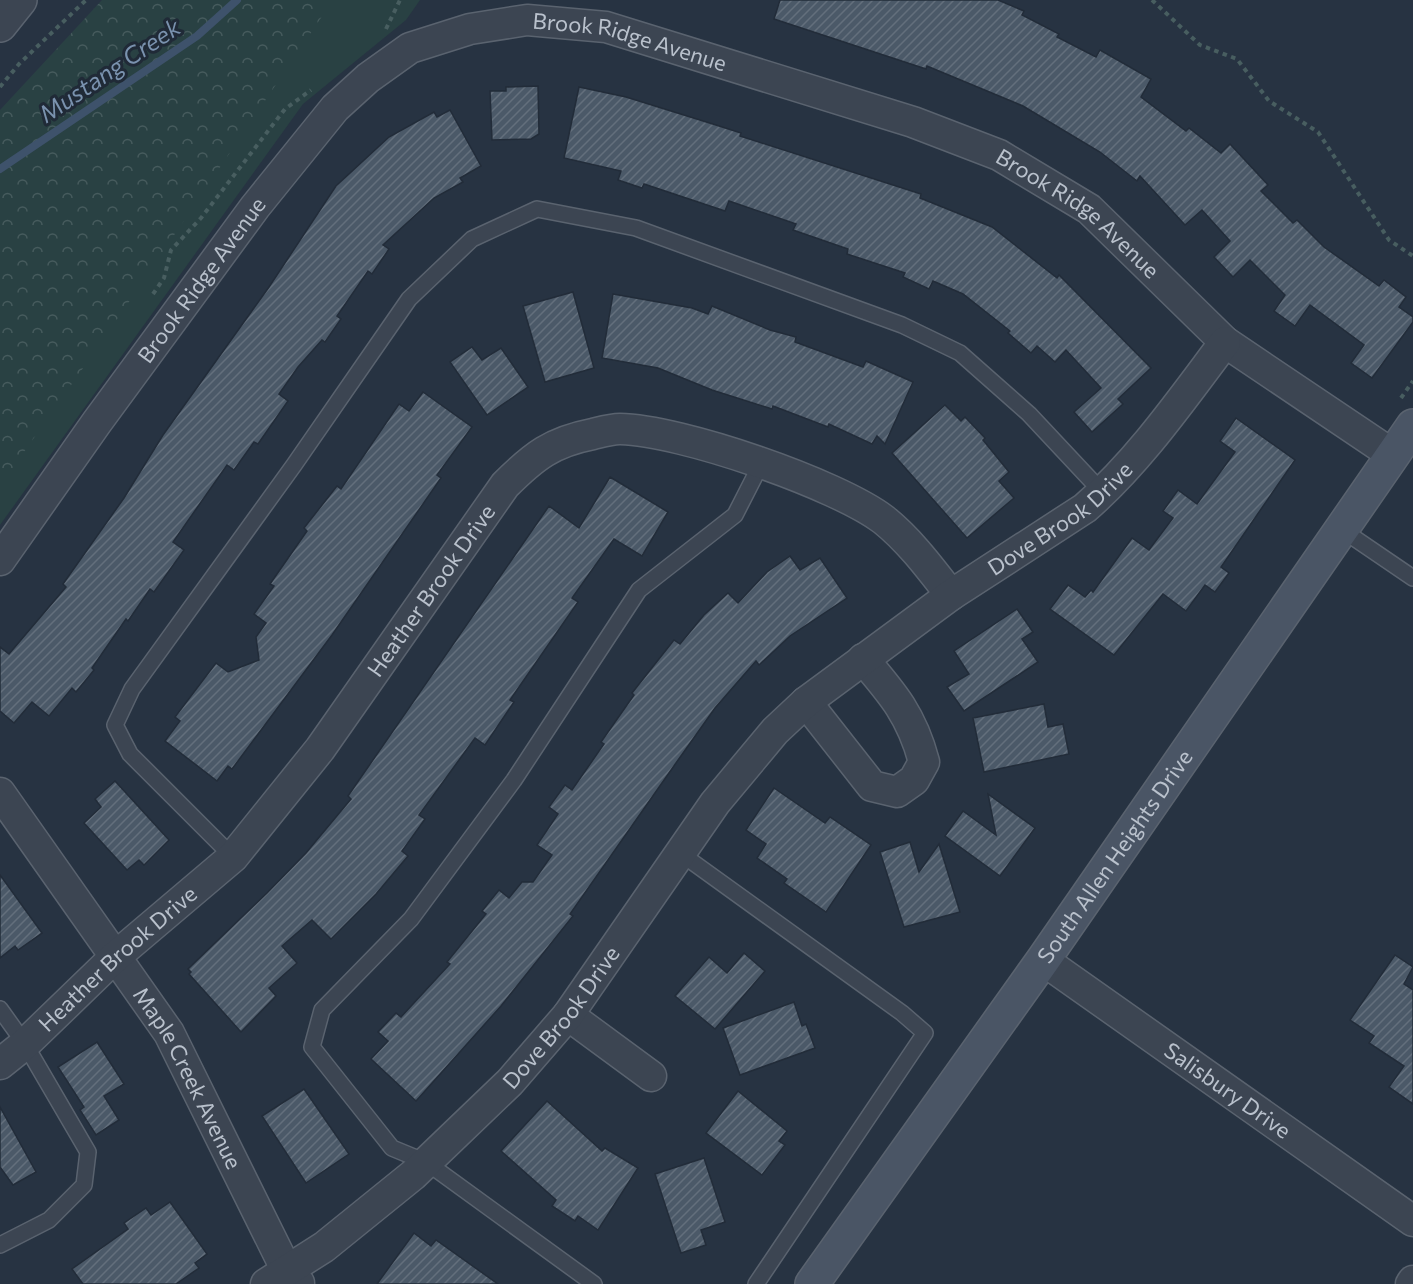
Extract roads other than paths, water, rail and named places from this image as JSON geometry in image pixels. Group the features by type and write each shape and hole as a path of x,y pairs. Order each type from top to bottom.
{"main road":[{"name":"South Allen Heights Drive","path":"812,1284 1043,960 1413,426"}],"street":[{"path":"0,25 20,0"},
{"name":"Brook Ridge Avenue","path":"0,560 97,422 248,216 335,108 368,78 410,48 470,29 527,20 606,27 913,122 999,155 1089,209 1225,342 1393,455"},
{"name":"Dove Brook Drive","path":"284,1279 426,1162 510,1082 568,1015 680,853 746,763 806,702 951,594 1085,508 1102,493 1172,411 1225,342"},
{"name":"Heather Brook Drive","path":"0,1064 26,1044 115,957 233,857 320,749 505,485 530,460 550,446 618,429 658,435 761,464 863,506 884,521 916,551 951,594"},
{"path":"806,702 872,786 897,792 914,780 924,762 918,740 902,705 863,659"},
{"name":"Maple Creek Avenue","path":"0,793 169,1033 284,1279"},
{"name":"Salisbury Drive","path":"1043,960 1413,1221"},
{"path":"568,1015 651,1076"}],"lane":[{"path":"233,857 130,754 115,725 132,689 294,465 409,299 472,239 537,209 636,228 902,325 960,352 1029,414 1102,493"},
{"path":"594,1284 426,1162 392,1148 312,1047 322,1010 411,919 514,780 639,590 735,515 761,464"},
{"path":"1341,529 1413,578"},
{"path":"680,853 902,1013 925,1033 756,1284"},
{"path":"0,1008 26,1044 88,1152 84,1185 49,1220 0,1245"}],"waterway":[{"name":"Mustang Creek","path":"0,169 197,36 237,0"}]}
